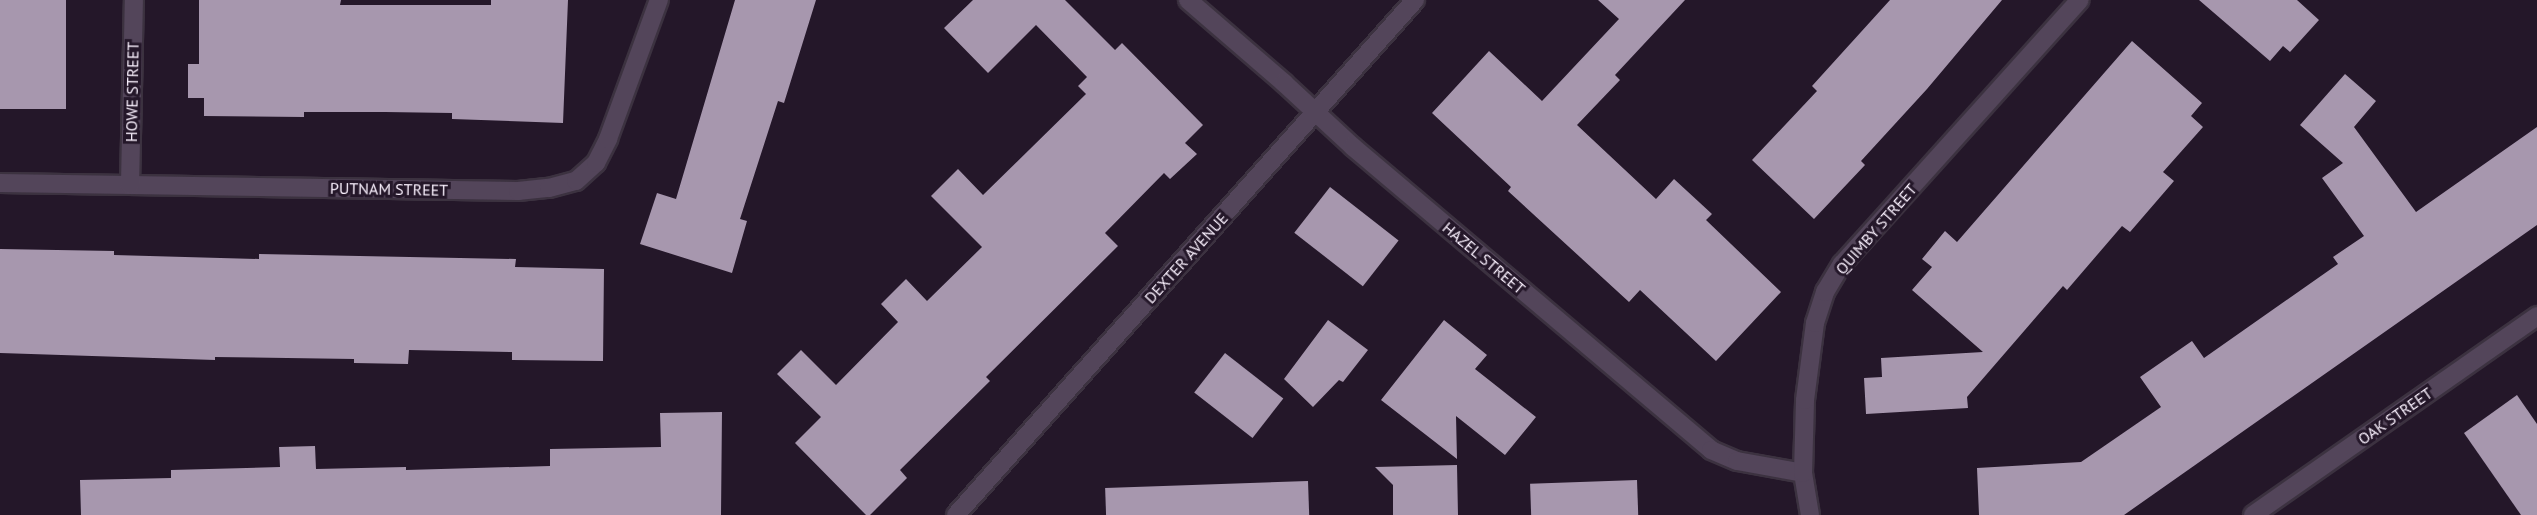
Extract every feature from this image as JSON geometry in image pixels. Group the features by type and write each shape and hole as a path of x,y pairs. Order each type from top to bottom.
{"street":[{"name":"HOWE STREET","path":"130,185 134,0"},
{"name":"PUTNAM STREET","path":"0,183 518,191 549,188 576,181 596,163 608,139 659,0"},
{"name":"HAZEL STREET","path":"1188,0 1284,82 1315,114 1711,450 1746,463 1803,473"},
{"name":"DEXTER AVENUE","path":"956,515 1415,0"},
{"name":"QUIMBY STREET","path":"1810,515 1803,473 1808,360 1815,323 1825,292 1842,264 2080,0"},
{"name":"OAK STREET","path":"2253,515 2537,316"}],"building":[{"path":"0,0 66,0 66,109 0,109"},
{"path":"199,0 341,0 340,5 491,5 491,0 568,0 563,123 452,119 452,113 304,112 304,117 204,116 204,98 188,98 188,64 199,64"},
{"path":"735,0 816,0 784,103 778,101 740,219 747,221 732,273 640,244 657,193 676,199"},
{"path":"973,0 1065,0 1115,50 1122,43 1203,125 1185,143 1197,154 1170,179 1164,173 1105,233 1118,246 986,377 990,381 900,470 907,478 870,515 866,515 795,443 821,417 777,374 801,350 836,385 898,322 881,304 906,279 927,301 982,247 931,196 958,169 983,195 1086,94 1078,86 1087,77 1036,25 988,73 944,28"},
{"path":"1598,0 1685,0 1615,75 1620,80 1577,125 1656,199 1674,179 1712,214 1706,220 1781,292 1716,361 1640,290 1629,302 1508,191 1511,187 1432,113 1489,51 1542,101 1619,19"},
{"path":"1890,0 2002,0 1927,89 1861,161 1865,165 1814,219 1752,160 1817,91 1812,86"},
{"path":"2199,0 2297,0 2319,20 2290,52 2283,46 2270,61"},
{"path":"2132,41 2202,103 2191,116 2203,127 2163,172 2174,181 2130,232 2122,226 2067,290 2063,286 1967,397 1968,408 1866,414 1864,378 1882,377 1881,358 1983,352 1912,290 1932,267 1922,259 1945,231 1957,242"},
{"path":"2345,74 2376,101 2354,127 2416,212 2537,127 2537,225 2124,515 1979,515 1977,468 2081,462 2161,407 2140,377 2192,341 2204,358 2338,264 2333,257 2364,236 2322,178 2343,163 2300,125"},
{"path":"1330,187 1399,241 1363,286 1294,233"},
{"path":"0,249 114,251 114,255 259,259 259,254 516,259 515,267 604,269 603,361 512,360 512,352 409,350 408,364 354,363 354,359 215,357 215,360 0,353"},
{"path":"1328,320 1368,350 1343,382 1339,380 1313,407 1284,379"},
{"path":"1444,320 1487,355 1475,369 1536,417 1505,455 1456,416 1457,459 1381,400"},
{"path":"1225,353 1283,399 1253,438 1194,392"},
{"path":"2517,395 2537,424 2537,515 2521,515 2464,433"},
{"path":"722,412 721,515 81,515 80,480 171,478 171,470 280,467 279,447 315,446 316,469 406,467 406,470 550,466 550,449 661,447 660,413"},
{"path":"1457,465 1458,515 1393,515 1393,485 1375,467"},
{"path":"1637,480 1638,515 1531,515 1530,484"},
{"path":"1308,481 1309,515 1106,515 1105,488"}]}
